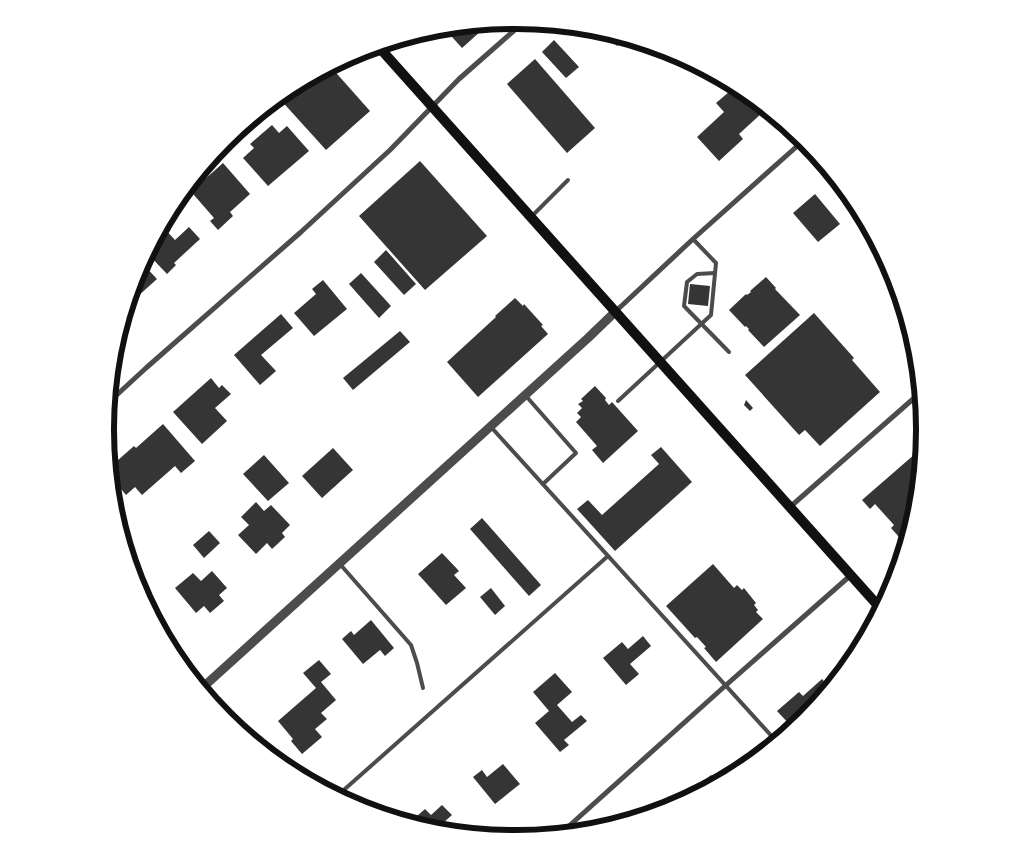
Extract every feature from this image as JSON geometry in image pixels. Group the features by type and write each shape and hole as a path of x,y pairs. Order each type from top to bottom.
{"main road":[{"path":"382,52 876,603"}],"street":[{"path":"116,396 301,232 390,150 469,70 516,29"},
{"path":"206,684 798,146"},
{"path":"790,508 914,398"},
{"path":"568,827 851,575"}],"lane":[{"path":"531,218 568,180"},
{"path":"618,401 711,315 716,263 693,239"},
{"path":"715,273 697,274 687,282 684,306 729,352"},
{"path":"524,395 576,453 542,484"},
{"path":"490,426 772,737"},
{"path":"343,791 608,556"},
{"path":"339,564 411,646 423,688"}],"building":[{"path":"481,31 462,48 449,34"},
{"path":"554,40 579,67 566,78 542,52"},
{"path":"612,40 621,42 617,46"},
{"path":"535,59 595,128 567,153 507,84"},
{"path":"335,72 370,111 326,150 283,103"},
{"path":"730,91 761,114 739,134 743,139 719,161 697,137 724,112 716,103"},
{"path":"272,125 279,133 287,126 309,151 268,186 243,158 254,148 250,144"},
{"path":"420,161 487,236 425,290 359,216"},
{"path":"223,163 250,194 230,212 233,216 218,230 210,221 214,218 192,193 203,179 204,180"},
{"path":"815,194 840,224 818,242 793,213"},
{"path":"189,227 200,239 174,263 176,265 167,274 153,259 156,252 167,231 175,240"},
{"path":"386,250 416,284 404,295 374,262"},
{"path":"148,269 157,279 138,296"},
{"path":"361,273 391,306 379,318 349,284"},
{"path":"766,277 800,315 764,347 729,310"},
{"path":"323,280 347,309 314,336 294,313 316,294 312,289"},
{"path":"690,284 710,286 708,306 688,304"},
{"path":"515,298 523,306 524,304 543,325 541,326 548,334 478,397 447,362"},
{"path":"814,313 854,358 852,360 880,392 820,446 805,430 799,435 745,375"},
{"path":"281,314 293,328 261,355 276,371 260,385 234,355"},
{"path":"400,331 410,342 353,390 343,378"},
{"path":"211,378 219,388 222,385 231,394 215,408 227,421 202,444 173,412"},
{"path":"595,386 606,398 605,400 609,405 612,402 638,431 603,463 592,450 597,446 576,422 581,417 577,413 582,408 578,404 583,401 581,399"},
{"path":"746,400 753,408 750,411 744,405"},
{"path":"163,424 195,461 181,473 175,466 142,495 135,487 126,495 119,486 116,462 134,446 136,448"},
{"path":"661,447 692,482 615,551 577,509 588,500 602,515 659,464 651,455"},
{"path":"333,448 353,470 322,498 302,476"},
{"path":"915,454 908,508 901,535 899,537 891,528 894,525 875,504 870,509 862,500"},
{"path":"264,455 289,483 268,501 243,474"},
{"path":"256,502 264,511 271,505 290,525 282,533 285,537 272,549 267,543 256,554 238,535 249,525 241,517"},
{"path":"482,518 541,585 529,596 470,529"},
{"path":"209,531 220,543 204,558 193,545"},
{"path":"442,553 459,571 454,575 466,588 446,605 418,574"},
{"path":"713,564 734,588 737,585 742,590 744,588 756,603 754,605 758,610 756,612 763,619 716,662 704,648 706,647 697,637 695,638 666,606"},
{"path":"212,571 227,588 219,595 224,601 210,613 204,606 196,613 175,588 193,573 201,581"},
{"path":"491,588 505,606 495,615 480,597"},
{"path":"371,620 394,648 385,656 380,650 363,664 342,639 351,631 354,635"},
{"path":"643,636 651,646 630,664 639,674 626,685 603,658 622,642 628,649"},
{"path":"319,660 331,674 321,682 336,700 321,713 327,719 315,729 322,737 302,754 291,741 293,739 278,721 316,688 303,673"},
{"path":"555,673 572,692 557,705 572,722 581,715 587,721 564,740 569,745 560,752 535,723 549,711 533,692"},
{"path":"822,679 825,683 788,723 777,711 799,692 803,696"},
{"path":"503,764 520,784 495,804 473,777 482,770 487,777"},
{"path":"711,775 713,778 700,785"},
{"path":"442,805 452,815 442,824 415,818 425,809 431,815"}]}
